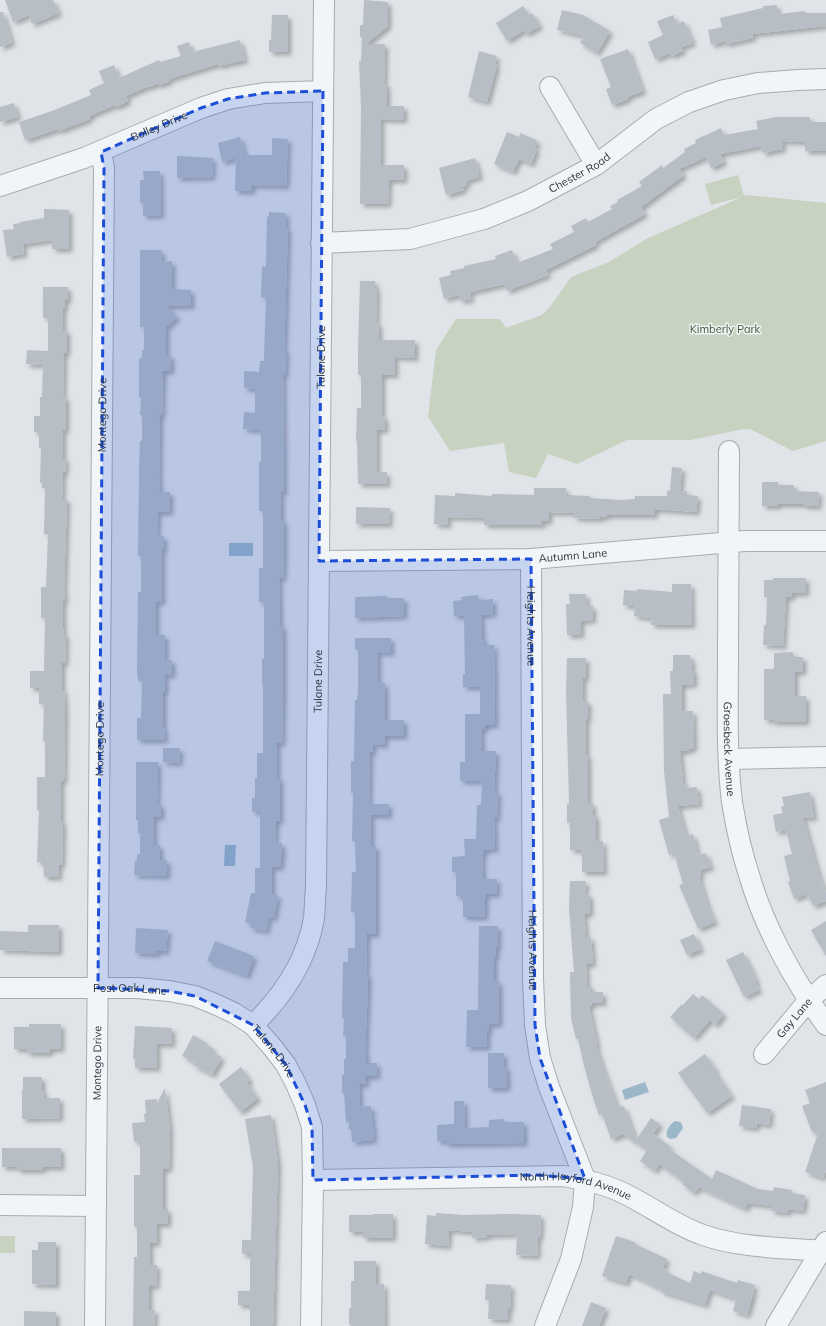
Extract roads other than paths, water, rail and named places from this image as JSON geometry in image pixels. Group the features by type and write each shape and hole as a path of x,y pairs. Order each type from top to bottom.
{"street":[{"name":"Tulane Drive","path":"312,1326 312,1126 296,1084 286,1066 253,1025 276,1000 294,975 307,945 314,918 316,887 324,0"},
{"name":"Chester Road","path":"321,243 410,239 484,219 528,201 596,165 656,119 689,102 724,90 758,83 826,79"},
{"path":"550,87 596,165"},
{"name":"Bolley Drive","path":"0,186 101,152 201,108 228,99 265,93 323,91"},
{"name":"Montego Drive","path":"95,1326 104,168 101,152"},
{"name":"Groesbeck Avenue","path":"729,451 728,732 732,802 740,842 750,879 763,915 797,982 826,1025"},
{"name":"Autumn Lane","path":"319,561 531,559 728,542 826,540"},
{"name":"Heights Avenue","path":"531,559 533,978 535,1025 540,1058 548,1087 585,1179 583,1207 571,1259 545,1326"},
{"path":"730,759 826,757"},
{"name":"Gay Lane","path":"764,1054 808,1000 826,985"},
{"name":"Post Oak Lane","path":"0,988 137,988 169,990 195,996 215,1004 234,1013 253,1025"},
{"name":"North Hayford Avenue","path":"313,1180 537,1175 563,1176 585,1179 619,1191 671,1221 703,1235 734,1242 824,1248"},
{"path":"0,1205 96,1206"},
{"path":"776,1326 824,1248"}],"water":[{"path":"229,543 253,543 253,556 229,556"},
{"path":"225,845 236,845 235,866 224,866"},
{"path":"645,1082 649,1092 625,1100 622,1090"},
{"path":"675,1121 681,1122 683,1128 676,1138 670,1139 667,1137 667,1130"}],"park label":[{"name":"Kimberly Park","path":"725,329"}]}
